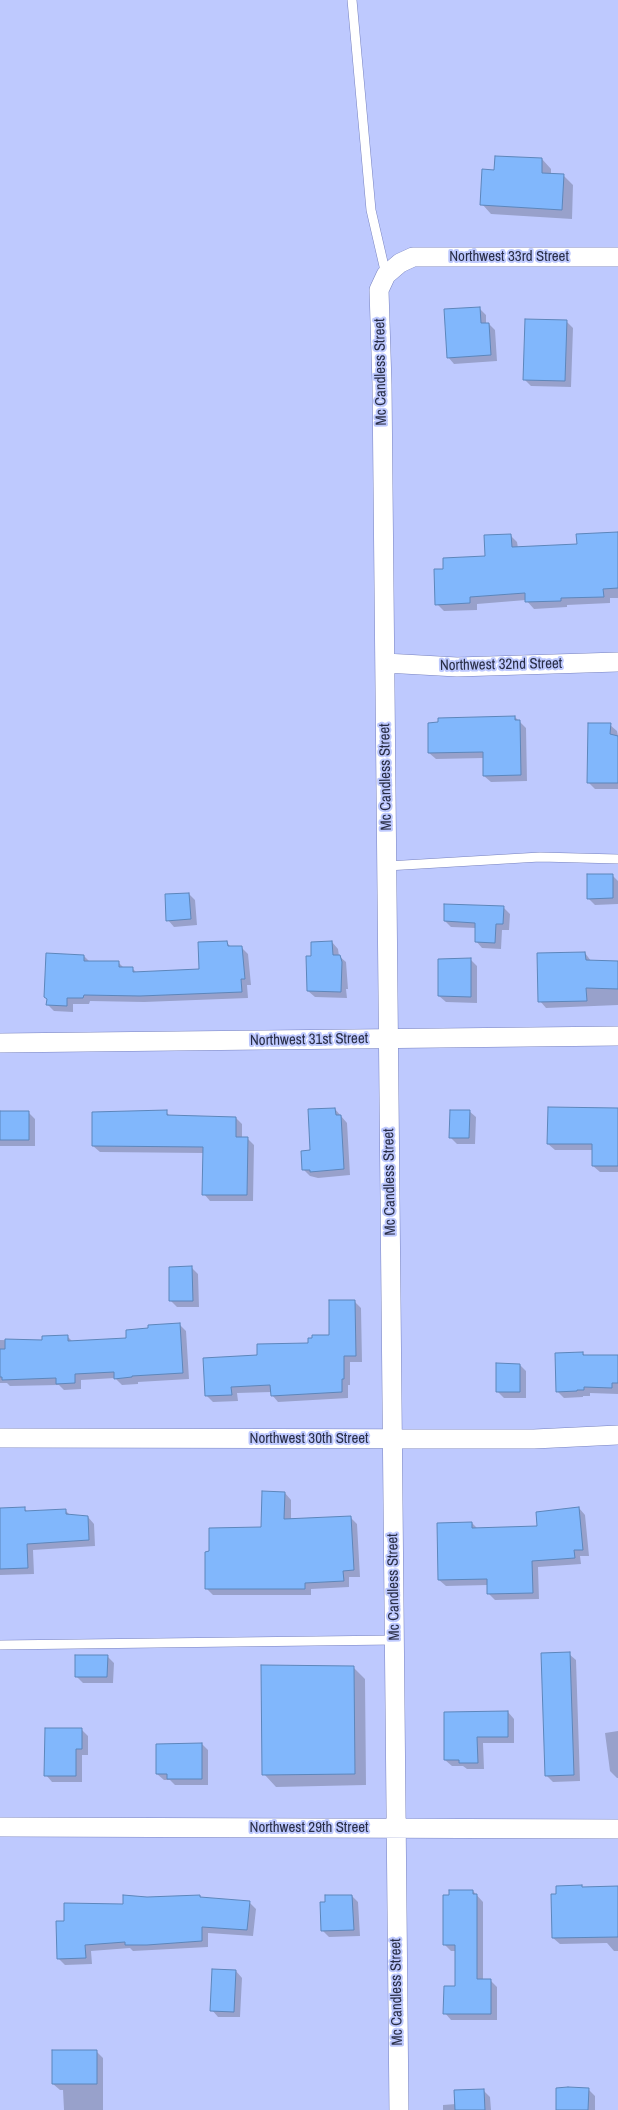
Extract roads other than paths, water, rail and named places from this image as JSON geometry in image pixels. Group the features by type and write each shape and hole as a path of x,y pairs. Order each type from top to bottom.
{"street":[{"name":"Northwest 33rd Street","path":"386,275 400,263 412,257 618,257"},
{"name":"Mc Candless Street","path":"386,275 379,290 385,663 398,2110"},
{"name":"Northwest 32nd Street","path":"385,663 457,667 618,662"},
{"name":"Northwest 31st Street","path":"0,1043 618,1036"},
{"name":"Northwest 30th Street","path":"0,1438 392,1440 534,1439 618,1435"},
{"name":"Northwest 29th Street","path":"0,1827 618,1829"}],"lane":[{"path":"352,0 371,210 386,275"},
{"path":"387,866 540,856 618,859"},
{"path":"0,1645 394,1640"}]}
